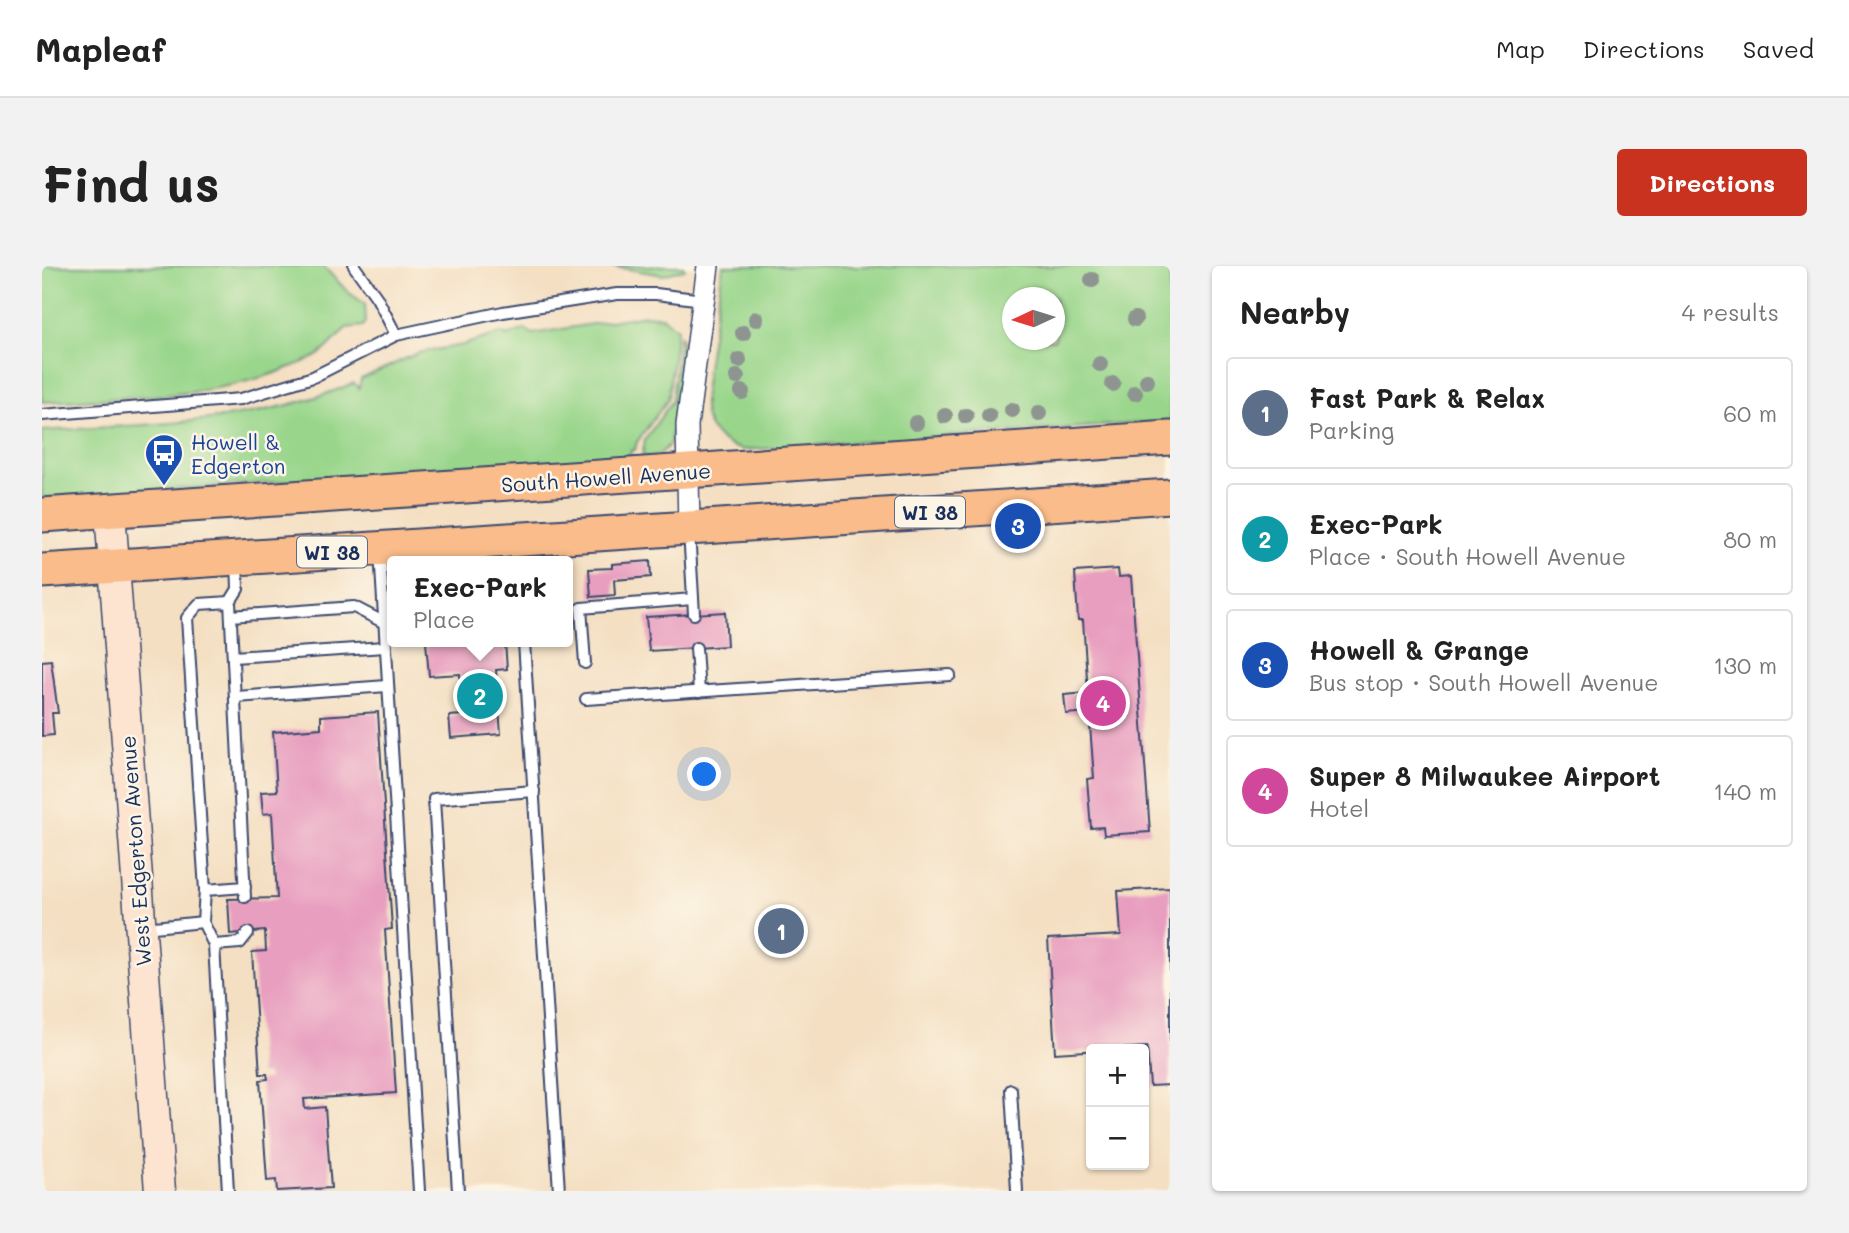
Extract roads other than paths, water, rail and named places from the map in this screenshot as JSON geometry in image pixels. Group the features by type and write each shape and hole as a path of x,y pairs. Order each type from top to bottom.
{"main road":[{"name":"South Howell Avenue","path":"42,516 1170,438"},
{"name":"WI 38","path":"42,571 237,558 518,545 689,528 1170,496"}],"street":[{"path":"689,528 687,425 708,266"},
{"name":"West Edgerton Avenue","path":"110,511 160,1191"}],"lane":[{"path":"354,266 377,298 396,335"},
{"path":"42,415 241,399 313,377 396,335 503,312 598,296 640,293 703,300"},
{"path":"689,528 694,614"},
{"path":"205,890 245,892 230,602 239,589 237,558"},
{"path":"585,663 581,608 694,599"},
{"path":"228,1191 214,945 203,922 205,890 187,618 199,604 230,602"},
{"path":"387,605 383,621 419,1191"},
{"path":"231,616 354,607 383,621"},
{"path":"233,657 385,647"},
{"path":"524,647 559,1191"},
{"path":"696,648 699,692"},
{"path":"586,699 950,674"},
{"path":"236,697 387,686"},
{"path":"458,1191 434,799 534,791"},
{"path":"141,929 203,922"},
{"path":"214,945 240,943 248,933"},
{"path":"1011,1090 1017,1191"}],"place":[{"name":"Howell & Edgerton","path":"164,487"},
{"name":"Howell & Grange","path":"1018,526"},
{"name":"Exec-Park","path":"480,696"},
{"name":"Super 8 Milwaukee Airport","path":"1103,703"},
{"name":"Fast Park & Relax","path":"781,931"}]}
